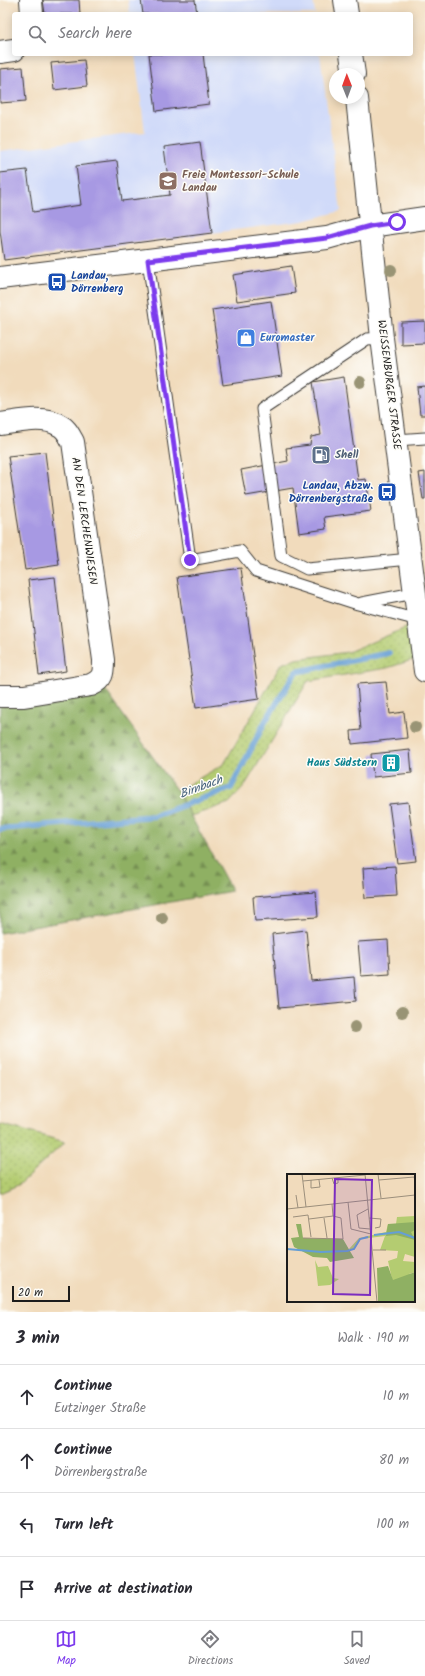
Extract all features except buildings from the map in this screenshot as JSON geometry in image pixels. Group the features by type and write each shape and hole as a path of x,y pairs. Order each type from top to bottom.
{"street":[{"path":"31,0 32,12"},
{"path":"345,0 347,12"},
{"path":"0,52 12,50"},
{"path":"352,56 353,68"},
{"name":"WEISSENBURGER STRASSE","path":"357,104 382,338 425,671"},
{"path":"0,278 327,238 370,226 425,218"},
{"name":"AN DEN LERCHENWIESEN","path":"0,424 35,420 48,421 60,425 68,432 73,442 104,660 104,672 99,681 91,685 24,696 0,696"}],"lane":[{"path":"148,260 190,560 240,552 256,571 358,604 418,620"},
{"path":"382,338 367,339 262,409 280,556 307,569 410,558"},
{"path":"396,440 425,438"},
{"path":"358,604 414,592"}],"shaded area":[{"path":"128,0 313,0 315,12 130,12"},
{"name":"Freie Montessori-Schule Landau","path":"135,56 320,56 341,211 303,221 4,260 0,231 0,151 145,132"}],"green space":[{"path":"425,620 425,656 387,668 308,681 244,787 229,803 191,816 177,791 224,764 281,664 296,659 348,652"},
{"path":"99,681 177,791 232,891 0,933 0,696"},
{"path":"0,1124 65,1142 20,1184 0,1193"}],"waterway":[{"name":"Birnbach","path":"0,829 154,816 231,788 265,722 296,672 389,653"}],"place":[{"name":"Freie Montessori-Schule Landau","path":"168,181"},
{"name":"Landau, Dörrenberg","path":"57,282"},
{"name":"Euromaster","path":"246,338"},
{"name":"Shell","path":"321,455"},
{"name":"Landau, Abzw. Dörrenbergstraße","path":"387,492"},
{"name":"Haus Südstern","path":"391,763"}],"route":[{"path":"190,560 148,260 327,238 370,226 397,222"}]}
